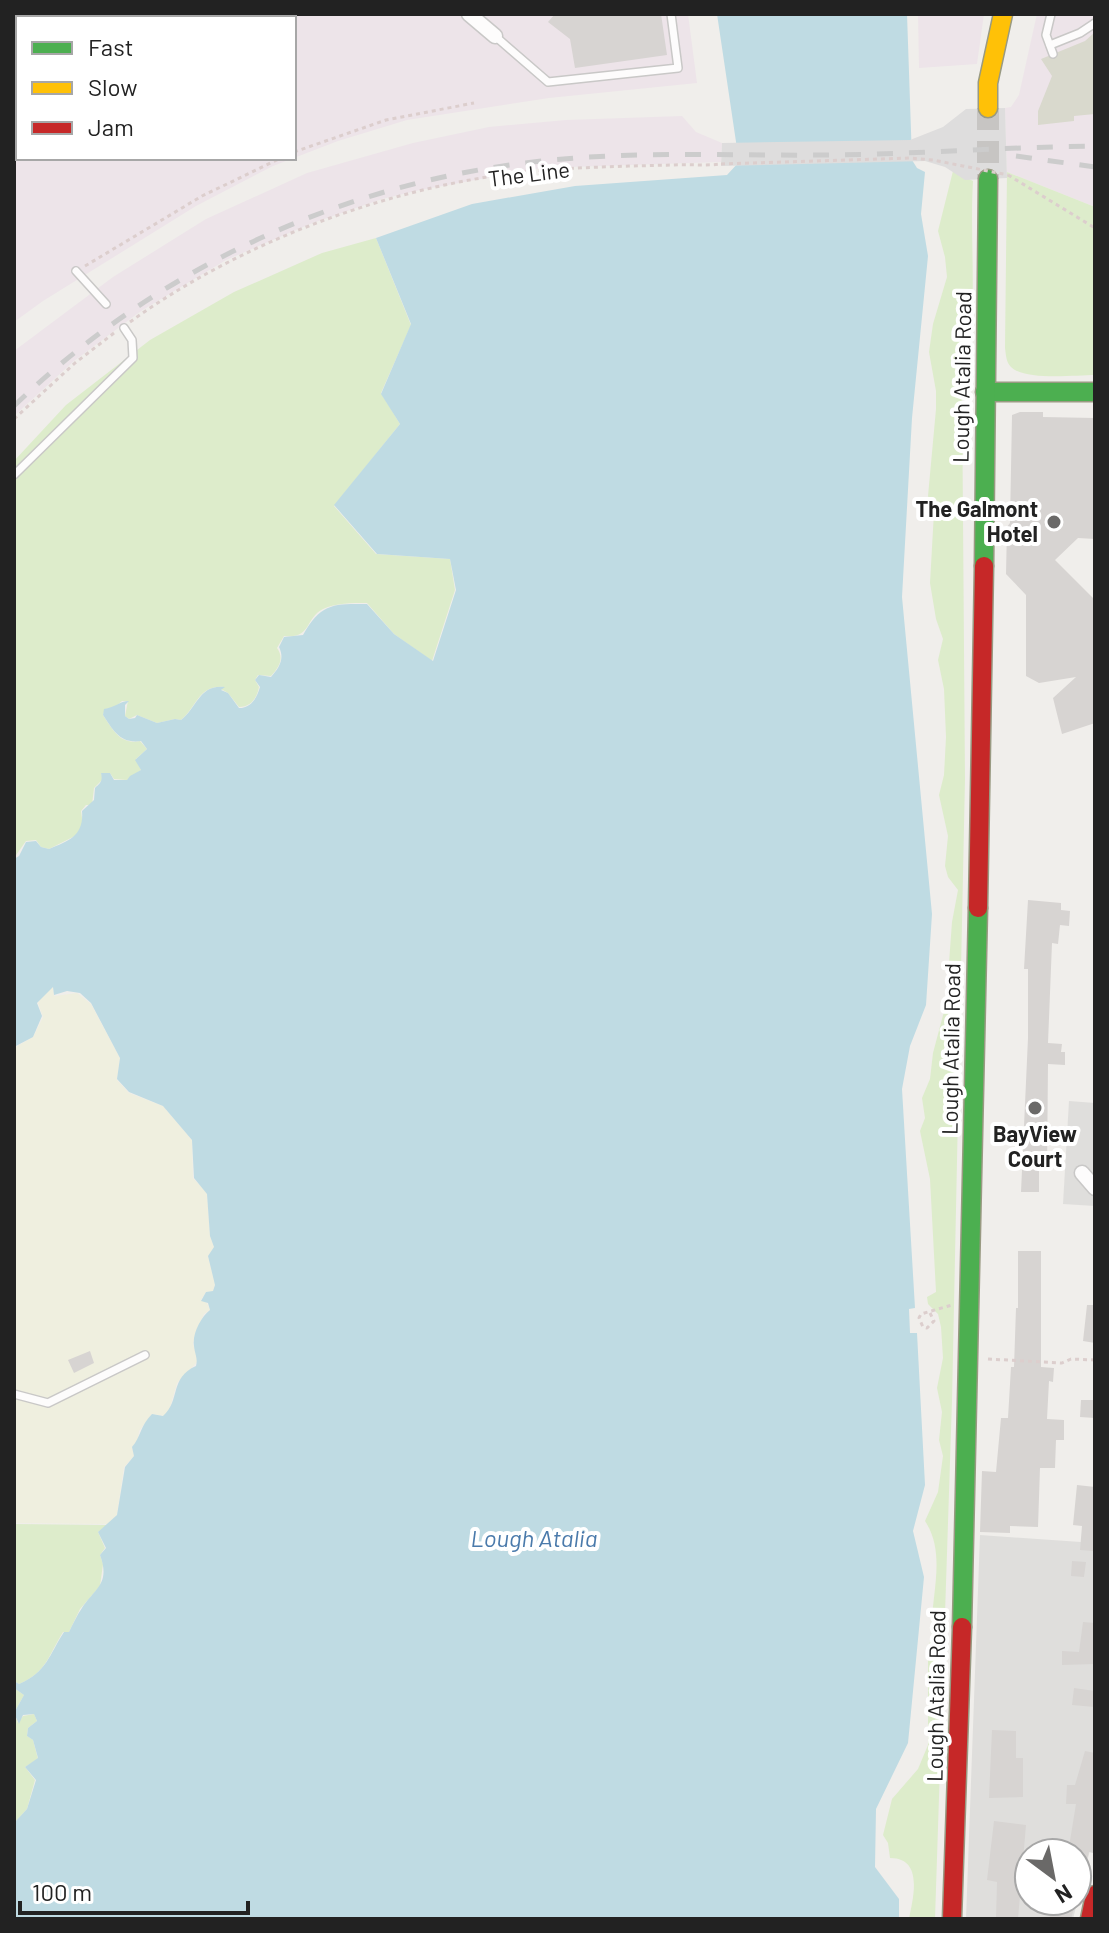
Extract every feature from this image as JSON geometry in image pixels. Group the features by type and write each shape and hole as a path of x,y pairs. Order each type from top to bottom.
{"street":[{"path":"469,14 495,36"},
{"path":"988,108 994,49 1003,14"},
{"name":"Lough Atalia Road","path":"952,1919 958,1788 983,693 988,179"},
{"path":"985,392 1095,392"},
{"path":"1082,1173 1095,1188"},
{"path":"1090,1919 1095,1895"}],"lane":[{"path":"495,36 548,82 678,68 671,14"},
{"path":"1051,14 1046,35 1053,54"},
{"path":"1050,45 1095,23"},
{"path":"76,271 106,304"},
{"path":"14,475 133,358 132,340 124,328"},
{"path":"14,1394 48,1403 145,1355"}],"path":[{"path":"296,151 386,120 474,103"},
{"name":"The Line","path":"14,419 75,363 176,290 252,249 381,202 540,170 909,158 933,160 1008,175 1095,228"},
{"path":"76,271 202,196 277,160"},
{"path":"930,1313 935,1308 955,1304"},
{"path":"968,1358 1062,1363 1071,1359 1095,1360"}],"shaded area":[{"path":"14,14 688,14 697,83 549,98 407,120 296,157 296,16 16,16 16,160 289,160 196,206 14,322"},
{"path":"918,14 984,14 977,64 919,68"},
{"path":"1037,14 1095,14 1095,207 1007,172 1005,108 1011,107 1019,95"},
{"path":"1095,32 1095,114 1074,116 1074,121 1038,125 1038,111 1052,76 1041,59 1085,41"},
{"path":"682,116 696,132 722,143 721,162 541,168 382,199 310,224 226,260 141,311 74,361 14,416 14,351 113,277 206,219 307,173 413,143 489,127 566,120"},
{"path":"1069,1101 1095,1103 1095,1206 1063,1204"},
{"path":"980,1535 1095,1543 1093,1838 1013,1837 1013,1917 1073,1919 966,1919"}],"green space":[{"path":"953,171 973,181 971,337 962,385 965,779 952,1401 935,1919 909,1919 914,1890 912,1872 901,1860 890,1858 888,1843 883,1835 892,1799 918,1769 928,1745 928,1646 932,1638 937,1563 932,1534 925,1521 938,1492 943,1456 939,1440 942,1412 937,1388 943,1358 941,1327 938,1314 928,1304 927,1297 936,1292 930,1179 920,1131 925,1118 922,1098 930,1079 933,1053 946,1004 952,922 958,890 948,877 945,866 948,836 939,795 944,775 946,737 944,689 938,660 943,639 930,583 934,512 928,496 936,409 929,352 933,324 947,277 938,231"},
{"path":"1007,172 1095,207 1095,375 1027,374 1008,363 1005,348"},
{"path":"376,238 411,325 381,393 400,424 334,506 376,554 450,559 455,590 432,661 394,634 367,603 338,604 317,613 299,634 284,636 277,648 280,656 278,667 271,676 258,675 255,680 259,687 257,695 247,705 239,707 221,689 224,687 215,687 203,693 181,720 157,723 137,715 129,719 125,716 128,701 105,709 103,715 118,735 127,741 140,741 147,749 136,759 141,770 127,780 114,779 110,773 101,773 103,779 94,788 92,805 86,805 81,811 83,825 79,834 49,849 41,847 36,840 26,841 14,858 14,461 66,405 150,340 234,292 322,253"},
{"path":"53,987 54,996 77,993 91,1004 120,1058 117,1080 129,1093 163,1106 192,1140 193,1178 207,1193 210,1236 214,1247 208,1256 215,1284 213,1291 206,1292 201,1300 207,1303 210,1310 204,1314 193,1344 198,1361 177,1383 169,1411 164,1416 152,1414 139,1431 138,1440 132,1447 134,1456 124,1467 117,1515 108,1524 14,1523 14,1048 33,1037 43,1017 38,1003"},
{"path":"14,1524 107,1525 98,1532 105,1548 100,1555 103,1564 100,1586 80,1609 69,1632 63,1632 41,1669 19,1684 14,1681"},
{"path":"14,1688 24,1695 14,1713"},
{"path":"14,1713 18,1723 23,1716 34,1714 37,1721 28,1728 27,1736 33,1740 38,1759 25,1767 35,1780 27,1809 14,1823"}],"water":[{"name":"Lough Atalia","path":"717,14 907,14 912,160 917,168 925,172 921,214 928,256 912,418 902,597 932,914 926,1005 910,1046 902,1089 915,1308 909,1309 910,1333 917,1333 925,1485 913,1531 924,1577 908,1743 876,1809 875,1867 899,1899 899,1919 14,1919 14,1823 27,1809 36,1780 25,1767 38,1758 33,1740 27,1736 28,1728 37,1721 34,1714 23,1715 19,1724 14,1713 24,1695 14,1688 14,1681 19,1684 42,1668 64,1632 69,1632 100,1585 104,1573 100,1555 106,1548 98,1532 117,1515 125,1467 134,1456 132,1447 145,1423 152,1414 163,1416 172,1403 178,1383 196,1366 194,1336 200,1321 210,1310 208,1303 201,1301 206,1292 213,1291 215,1285 208,1256 214,1247 210,1236 207,1194 194,1178 192,1140 163,1106 129,1092 117,1079 120,1058 91,1003 80,993 67,991 54,995 53,987 37,1003 42,1016 33,1037 14,1047 14,859 26,842 36,841 41,847 49,849 74,836 81,826 82,811 94,800 101,773 110,773 114,780 127,780 141,770 135,760 147,749 141,741 118,735 103,715 104,709 129,701 125,705 125,716 129,719 137,715 157,723 181,720 204,693 216,687 225,687 221,690 228,693 239,708 247,706 259,691 255,680 259,675 271,677 279,667 279,647 284,637 303,635 322,611 337,605 367,604 394,634 433,661 456,590 450,559 377,554 334,505 400,424 381,394 411,324 376,238 472,204 575,186 727,175 739,162"}],"pier":[{"path":"1005,108 1007,178 965,180 945,167 925,161 721,166 722,143 910,140 943,127 966,109"}],"building":[{"path":"555,14 661,14 667,55 575,68 570,39 548,22"},
{"path":"1043,412 1043,417 1095,418 1095,539 1078,538 1055,560 1095,600 1095,723 1062,734 1053,698 1076,677 1039,683 1026,676 1026,595 1006,574 1012,415"},
{"path":"1028,900 1061,903 1061,910 1070,911 1069,926 1060,925 1058,944 1052,943 1048,1043 1062,1044 1065,1065 1048,1064 1047,1169 1039,1168 1039,1192 1021,1192 1028,1038 1028,969 1024,969"},
{"path":"1018,1251 1041,1251 1041,1367 1054,1368 1053,1382 1049,1381 1047,1419 1064,1420 1064,1440 1056,1440 1055,1468 1040,1468 1038,1527 1010,1526 1010,1533 980,1532 982,1471 996,1472 1001,1418 1008,1418 1018,1308"},
{"path":"1087,1305 1095,1305 1095,1343 1083,1341"},
{"path":"90,1351 94,1363 74,1373 68,1360"},
{"path":"1081,1400 1095,1400 1095,1418 1080,1417"},
{"path":"1077,1485 1095,1487 1093,1551 1080,1550 1082,1526 1073,1525"},
{"path":"1072,1561 1086,1562 1084,1577 1071,1576"},
{"path":"1083,1622 1095,1623 1095,1664 1062,1665 1062,1651 1079,1652"},
{"path":"1074,1688 1095,1691 1095,1707 1072,1705"},
{"path":"992,1730 1016,1731 1016,1758 1023,1758 1023,1797 989,1798"},
{"path":"1085,1751 1095,1753 1093,1853 1093,1837 1071,1837 1076,1804 1066,1804 1067,1785 1075,1785"},
{"path":"994,1821 1026,1825 1025,1837 1013,1837 1013,1917 1018,1919 996,1919 997,1882 987,1880"},
{"path":"1050,1917 1072,1917 1071,1919"}],"tunnel":[{"path":"988,108 988,179"}],"railway":[{"path":"14,406 71,356 131,311 195,271 262,237 332,209 404,187 477,170 587,157 863,154 1095,146"},
{"path":"1016,156 1095,167"}],"traffic: fast":[{"path":"984,566 988,179"},
{"path":"985,392 1095,392"},
{"path":"962,1627 978,908"}],"traffic: slow":[{"path":"988,108 988,83 1003,14"}],"traffic: jam":[{"path":"978,908 984,566"},
{"path":"952,1919 962,1627"},
{"path":"1090,1919 1095,1895"}],"place":[{"name":"The Galmont Hotel","path":"1054,522"},
{"name":"BayView Court","path":"1035,1108"}]}
